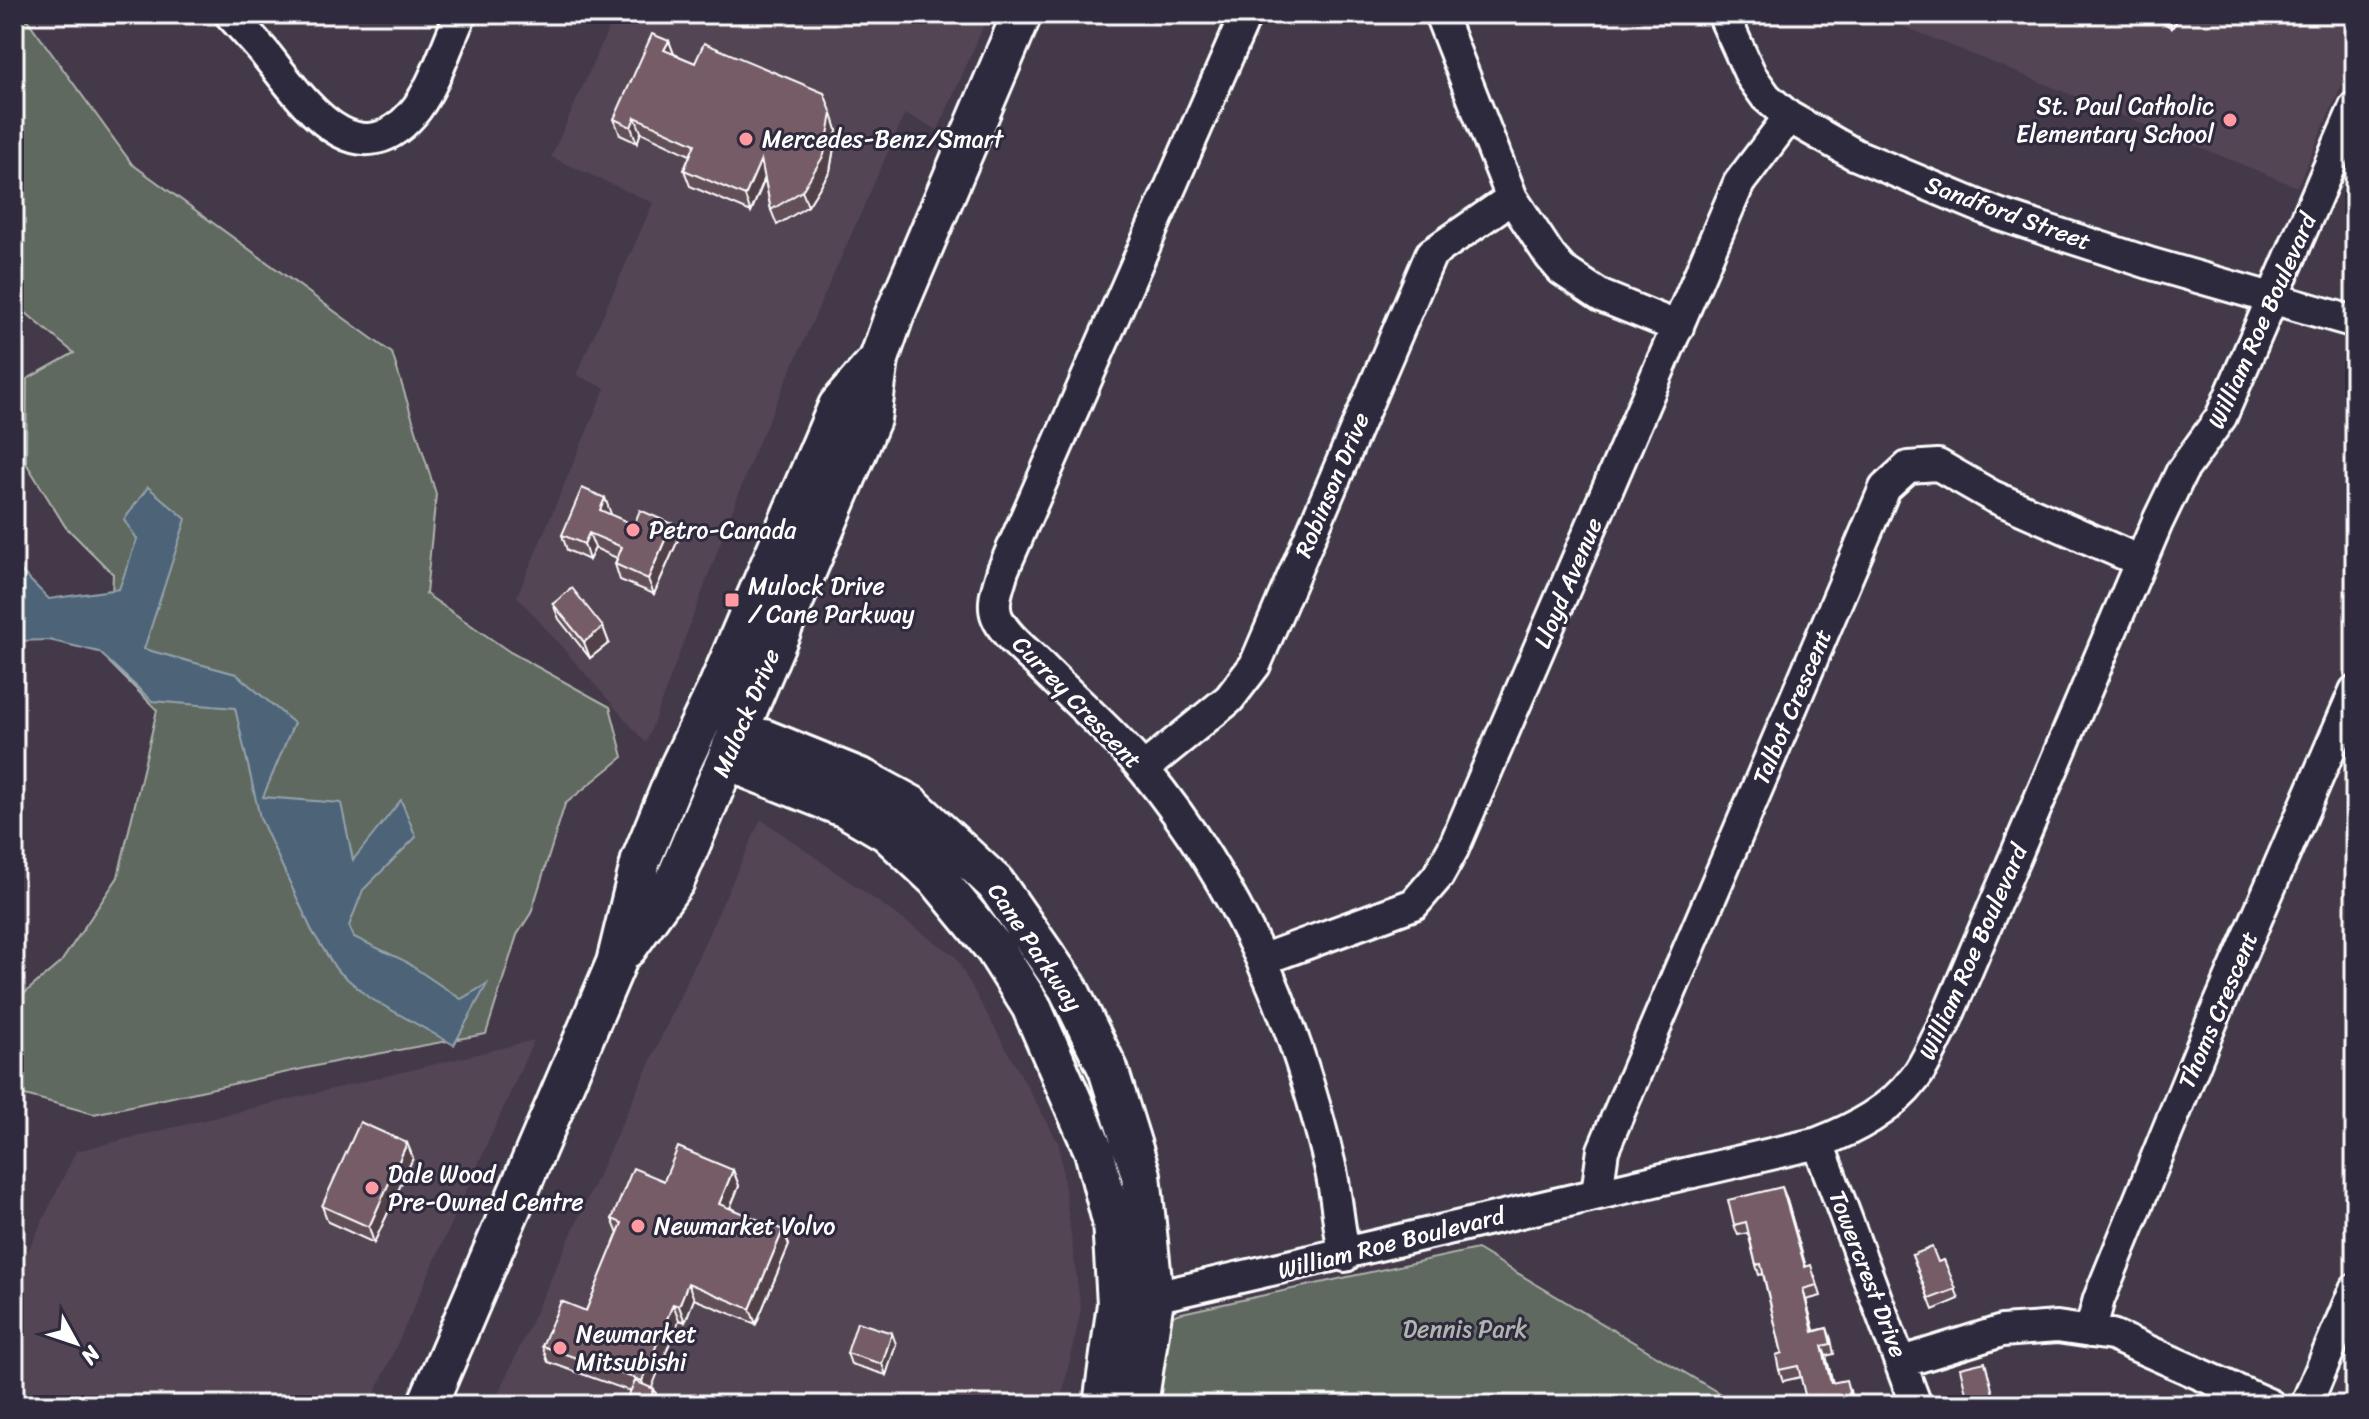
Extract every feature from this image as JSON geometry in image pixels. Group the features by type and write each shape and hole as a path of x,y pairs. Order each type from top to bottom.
{"main road":[{"name":"Mulock Drive","path":"616,963 675,881 871,419 879,359 1022,14"},
{"name":"Mulock Drive","path":"427,1405 616,963 641,860 838,406 879,359"},
{"name":"Cane Parkway","path":"1103,1405 1117,1304 1112,1221 1094,1151 1024,994 995,949 940,882 887,832 846,808 750,770 732,746 764,739 863,779 911,805 995,883 1068,988 1108,1069 1141,1175 1154,1299 1138,1405"}],"street":[{"path":"230,14 309,111 325,125 348,136 371,137 390,133 419,106 461,14"},
{"name":"Currey Crescent","path":"1246,14 1003,570 994,603 997,618 1018,644 1143,769 1215,868 1264,959 1318,1120 1345,1256"},
{"path":"1440,14 1512,198 1562,270 1601,296 1678,327"},
{"name":"Sandford Street","path":"1723,14 1751,76 1766,97 1789,117 1854,154 1998,214 2152,264 2355,322"},
{"name":"William Roe Boulevard","path":"1117,1304 1154,1299 1345,1256 1597,1193 1818,1143 1850,1130 1887,1106 1917,1076 1942,1029 2140,561 2182,471 2221,417 2355,107"},
{"name":"Lloyd Avenue","path":"1264,959 1414,904 1438,876 1453,849 1739,183 1789,117"},
{"name":"Robinson Drive","path":"1143,769 1229,699 1255,665 1431,254 1512,198"},
{"name":"Talbot Crescent","path":"1597,1193 1603,1150 1885,488 1908,467 1938,465 1992,496 2140,561"},
{"name":"Thoms Crescent","path":"2090,1332 2099,1299 2213,1019 2355,691"},
{"name":"Cane Parkway","path":"697,731 732,746"},
{"path":"1066,1089 1108,1069"},
{"name":"Towercrest Drive","path":"1818,1143 1879,1314 1902,1362 1916,1405"},
{"path":"2306,1405 2355,1289"},
{"path":"1902,1362 2025,1327 2090,1332 2112,1335 2270,1405"}],"shaded area":[{"path":"615,14 989,14 938,130 905,114 754,453 646,743 517,596 605,388 576,375 653,203 551,157"},
{"name":"St. Paul Catholic Elementary School","path":"1873,14 2355,14 2355,55 2297,187"},
{"path":"761,819 955,956 1059,1144 1081,1310 1060,1405 493,1405"},
{"path":"534,1040 370,1405 14,1405 14,1280 76,1151"}],"green space":[{"path":"14,14 23,14 132,164 392,353 436,494 426,594 510,652 610,707 623,757 565,804 531,913 517,935 486,1034 339,1061 94,1114 14,1092 14,1002 61,962 118,877 157,710 109,662 113,574 65,526 26,463 27,379 74,353 14,303"},
{"name":"Dennis Park","path":"1477,1249 1739,1405 1158,1405 1164,1359 1162,1323 1177,1314"}],"water":[{"path":"148,487 186,519 144,649 236,674 294,723 263,797 341,803 353,860 401,800 416,837 363,890 349,926 354,937 403,960 461,999 487,984 454,1045 368,997 336,969 312,931 260,818 235,708 152,701 99,652 49,640 14,641 14,564 49,599 119,589 137,539 124,520"}],"building":[{"name":"Mercedes-Benz/Smart","path":"652,34 669,41 664,50 695,63 704,43 824,93 832,114 824,155 802,191 771,210 761,159 745,196 684,170 695,144 635,117 631,127 614,119"},
{"path":"582,488 605,498 600,510 634,525 640,510 672,524 648,579 615,564 622,547 589,533 584,544 562,535"},
{"path":"572,588 603,627 584,642 553,604"},
{"path":"360,1122 407,1143 369,1227 322,1206"},
{"path":"678,1147 733,1170 719,1204 783,1230 750,1309 688,1283 679,1306 673,1304 642,1381 542,1346 561,1301 586,1311 622,1223 612,1219 633,1168 664,1181"},
{"path":"1782,1187 1805,1267 1811,1265 1817,1285 1803,1289 1813,1332 1827,1328 1831,1344 1822,1346 1831,1383 1846,1380 1851,1400 1861,1398 1862,1405 1818,1405 1817,1396 1806,1399 1798,1366 1779,1370 1776,1355 1782,1353 1761,1264 1756,1265 1746,1222 1734,1225 1728,1200"},
{"path":"1932,1247 1938,1262 1944,1260 1956,1289 1929,1299 1912,1255"},
{"path":"857,1322 892,1333 882,1364 847,1353"},
{"path":"1985,1362 1996,1405 1969,1405 1960,1368"},
{"path":"635,1381 654,1389 648,1405 624,1405"}],"place":[{"name":"St. Paul Catholic Elementary School","path":"2230,120"},
{"name":"Mercedes-Benz/Smart","path":"746,139"},
{"name":"Petro-Canada","path":"633,530"},
{"name":"Mulock Drive / Cane Parkway","path":"732,600"},
{"name":"Dale Wood Pre-Owned Centre","path":"372,1188"},
{"name":"Newmarket Volvo","path":"638,1226"},
{"name":"Newmarket Mitsubishi","path":"560,1348"}]}
